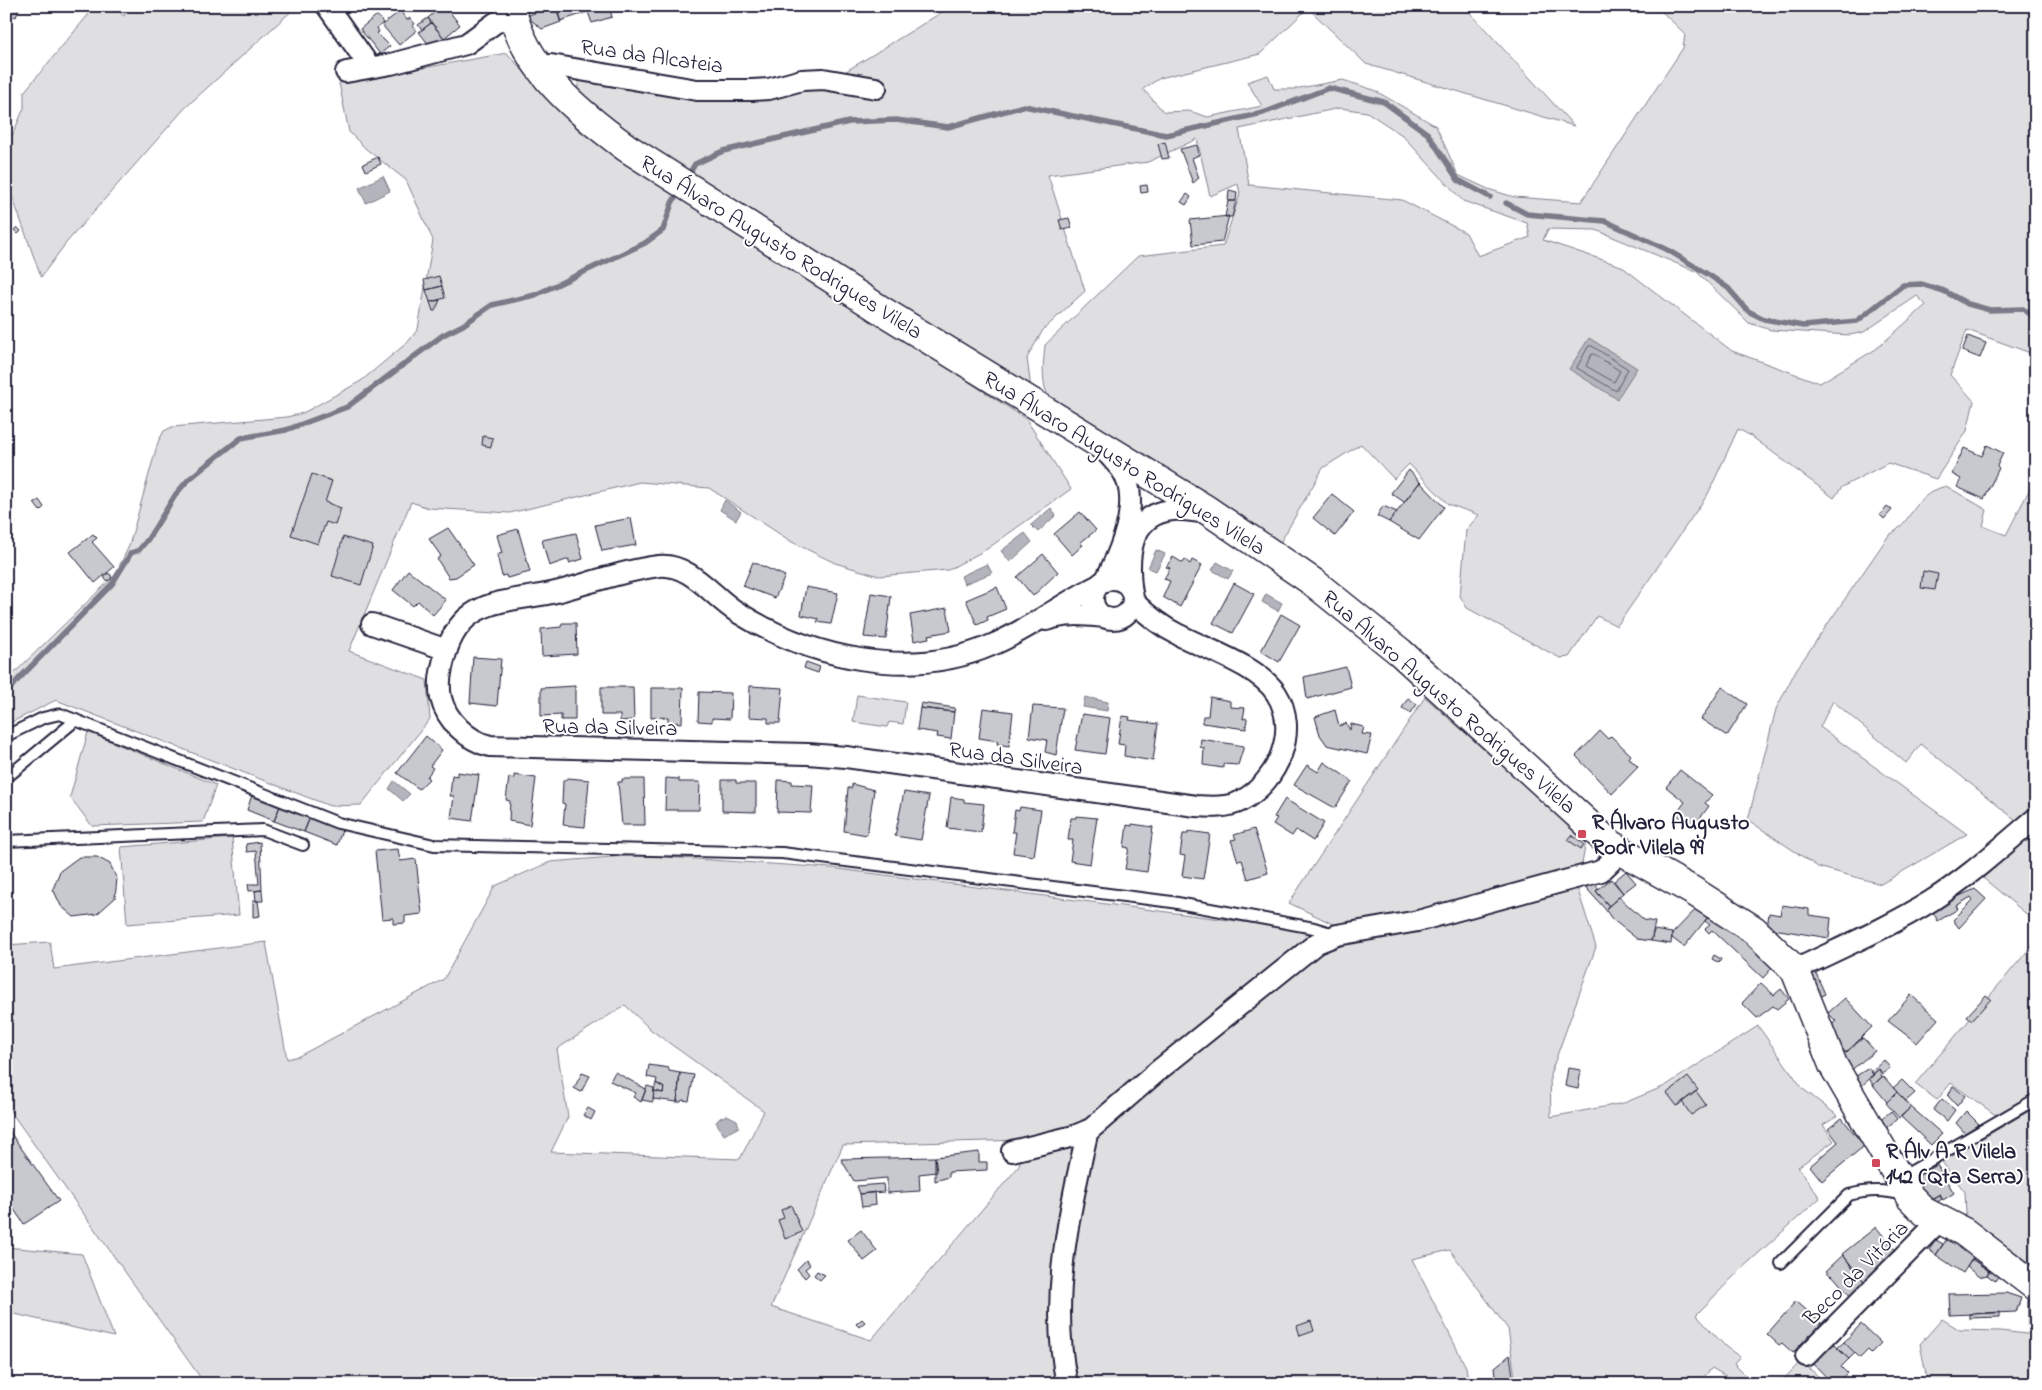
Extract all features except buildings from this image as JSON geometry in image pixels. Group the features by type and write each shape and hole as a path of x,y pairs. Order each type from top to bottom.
{"main road":[{"name":"Rua Álvaro Augusto Rodrigues Vilela","path":"512,10 526,46 540,66 567,98 594,124 881,310 1212,514 1344,605 1400,652 1611,845 1732,914 1754,930 1795,970 1833,1065 1904,1188 1925,1212 1964,1232 2036,1287"}],"street":[{"path":"327,6 370,67"},
{"path":"346,72 391,64 466,44 512,10"},
{"name":"Rua da Alcateia","path":"540,66 551,64 697,90 752,90 802,80 823,79 876,88"},
{"path":"1098,443 1122,470 1127,483 1129,508"},
{"path":"1157,514 1162,507 1163,500 1156,479 1143,479 1135,483 1130,490 1126,535 1102,583 1093,596 1095,608 1110,618 1127,613 1132,598 1129,556 1136,534 1146,520 1157,514 1174,510 1212,514"},
{"name":"Rua da Silveira","path":"1033,624 1055,617 1083,615 1110,618 1176,634 1255,673 1276,693 1282,705 1287,729 1281,754 1267,779 1253,794 1240,802 1212,807 846,757 808,754 490,746 478,743 467,736 445,709 441,699 440,678 447,650 457,626 474,612 491,604 547,594 642,569 661,566 670,566 686,573 735,611 756,623 812,647 849,657 901,663 944,659 990,646 1033,624 1075,597 1112,580 1124,583 1132,598 1176,634"},
{"path":"372,624 447,650"},
{"path":"1795,970 1891,923 1930,901 1964,878 2036,818"},
{"path":"1012,1151 1088,1130 1265,983 1317,943 1337,935 1418,921 1601,871 1622,851"},
{"path":"1068,1384 1060,1340 1060,1306 1067,1239 1088,1130"},
{"name":"Beco da Vitória","path":"1806,1356 1939,1220"}],"lane":[{"path":"6,736 42,718 60,714 338,823 434,845 782,853 1172,902 1314,928 1337,935"},
{"path":"6,778 76,720"},
{"path":"6,841 263,830 303,845"},
{"path":"1781,1263 1848,1195 1863,1191 1904,1188 2036,1099"}],"shaded area":[{"path":"100,6 112,6 124,16 128,6 297,6 185,108 66,243 41,277 6,179 6,150 24,108 24,92 93,9"},
{"path":"952,6 1464,6 1574,126 1366,64 1308,8 1260,54 1160,78 1143,89 1164,112 1189,111 1208,117 1262,106 1247,82 1268,75 1274,89 1294,89 1343,80 1374,90 1436,126 1458,175 1488,189 1514,197 1581,202 1683,48 1685,34 1656,6 2036,6 2036,355 1967,330 1950,375 1974,401 1967,431 1936,479 1888,463 1842,487 1834,498 1751,436 1738,429 1708,494 1617,626 1597,616 1569,657 1560,658 1467,608 1460,596 1466,530 1479,515 1448,504 1409,464 1394,479 1361,444 1323,468 1280,543 1053,405 1044,384 1045,345 1138,256 1223,246 1240,194 1238,184 1210,196 1197,139 1148,162 1048,175 1085,291 1043,330 1027,358 1031,389 863,286 584,103 577,90 579,81 720,99 817,89","holes":["1340,108 1367,112 1402,135 1463,201 1527,223 1530,237 1478,256 1466,233 1402,200 1249,185 1239,129","1548,229 1596,230 1697,272 1749,323 1771,330 1850,335 1864,332 1917,296 1926,305 1876,349 1820,383 1732,351 1621,266 1543,240"]},
{"path":"507,53 558,110 583,134 742,234 1026,419 1071,489 987,549 948,570 879,576 835,563 792,542 709,488 640,482 510,513 429,508 411,502 349,651 427,680 430,719 361,805 330,806 56,700 6,725 6,681 115,575 129,546 158,442 164,431 172,427 287,417 303,413 361,381 408,342 418,329 433,240 406,180 366,149 349,132 339,83"},
{"path":"2036,477 2036,803 2017,821 1921,744 1906,763 1833,701 1820,727 1967,834 1881,884 1818,867 1748,820 1776,709 1796,670 1889,535 1903,524 1919,502 1935,490 1946,486 1987,510 1983,526 2006,535"},
{"path":"857,695 906,702 903,724 889,722 887,727 853,722"},
{"path":"1425,697 1586,841 1581,870 1380,924 1335,925 1289,903"},
{"path":"88,732 216,785 203,822 92,826 70,797"},
{"path":"2036,831 2036,922 1983,878"},
{"path":"232,838 239,915 127,924 121,847"},
{"path":"636,855 831,868 1305,930 1307,938 1246,989 1318,950 1576,884 1596,947 1550,1075 1551,1117 1624,1103 1665,1086 1758,1026 1803,1089 1838,1116 1823,1125 1834,1141 1798,1167 1820,1198 1741,1269 1696,1315 1726,1347 1740,1357 1734,1364 1754,1384 1739,1384 1712,1368 1697,1384 1516,1384 1508,1329 1450,1250 1412,1259 1466,1367 1469,1384 205,1384 6,1105 6,945 50,942 54,969 266,942 287,1059 299,1056 444,979 495,886 550,862","holes":["625,1005 651,1030 764,1111 740,1159 551,1152 568,1117 557,1049","1024,1140 1019,1166 871,1340 771,1307 843,1145"]},
{"path":"2036,941 2036,1094 1997,1116 1951,1083 1937,1100 1915,1084"},
{"path":"2036,1107 2036,1273 1961,1220 1966,1214 1965,1192 1942,1162"},
{"path":"6,1247 82,1254 114,1337 6,1312"},
{"path":"1942,1319 1960,1330 2000,1331 2036,1335 2036,1384 1928,1384 1920,1344"},
{"path":"1801,1361 1827,1384 1779,1384"}],"water":[{"path":"383,176 390,191 366,203 359,188"},
{"path":"1589,338 1637,368 1617,399 1569,369"},
{"path":"725,500 741,512 736,520 720,510"},
{"path":"1051,508 1056,515 1038,532 1031,525"},
{"path":"1025,533 1032,542 1010,562 1001,551"},
{"path":"1156,550 1165,554 1156,571 1148,568"},
{"path":"1217,562 1233,571 1228,579 1212,570"},
{"path":"987,564 992,573 964,584 961,576"},
{"path":"1266,594 1282,603 1278,611 1262,602"},
{"path":"1085,697 1108,702 1107,711 1083,707"},
{"path":"394,781 410,794 403,801 389,789"},
{"path":"727,1115 737,1120 739,1127 724,1135 716,1122"}],"waterway":[{"path":"686,179 695,164 723,151 849,122 896,120 948,127 1024,106 1166,135 1263,113 1329,88 1384,102 1428,134 1458,180 1490,197"},
{"path":"6,692 112,584 131,553 139,550 148,539 176,494 188,480 241,438 286,430 347,407 443,335 463,325 492,305 535,295 645,243 663,230 672,203 679,191"},
{"path":"1506,203 1527,214 1605,221 1666,249 1709,275 1728,288 1748,311 1764,319 1803,326 1857,321 1903,285 1921,284 1944,291 1968,304 1990,310 2023,309 2033,316 2036,324"}],"place":[{"name":"R Álvaro Augusto Rodr Vilela 99","path":"1582,834"},
{"name":"R Álv A R Vilela 142 (Qta Serra)","path":"1876,1163"}]}
